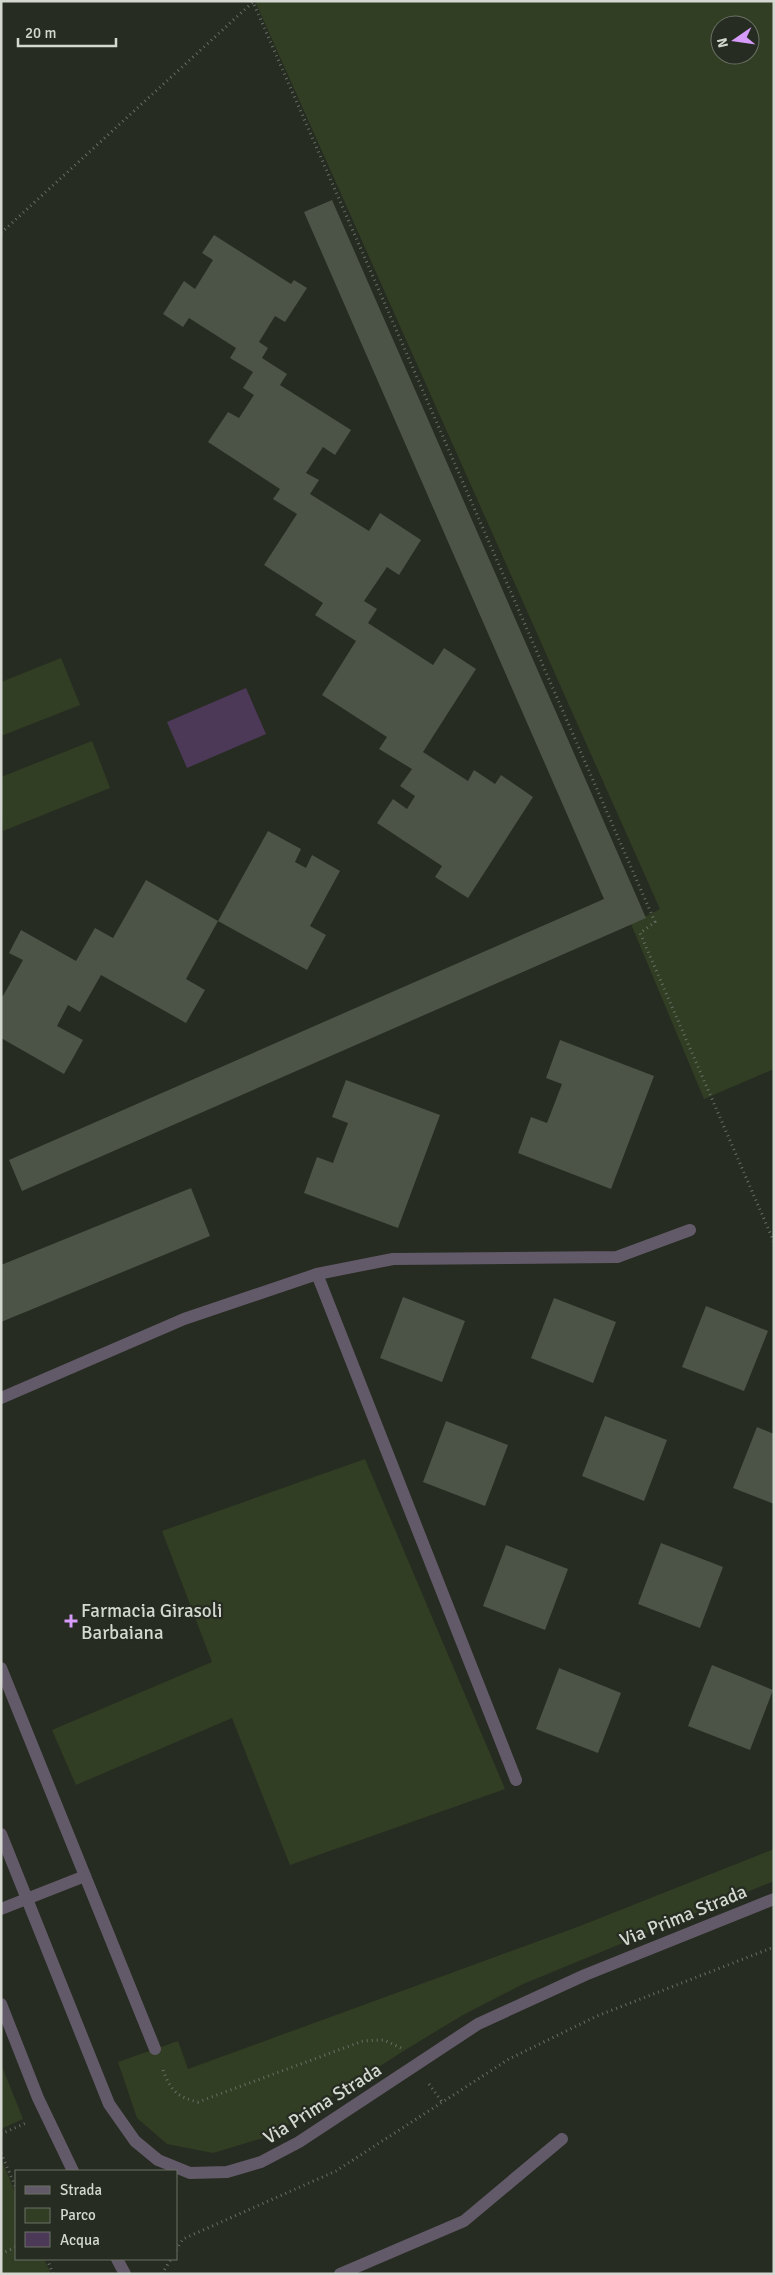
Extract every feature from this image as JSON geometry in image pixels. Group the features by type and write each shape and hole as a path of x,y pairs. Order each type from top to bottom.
{"street":[{"path":"1,1398 184,1319 316,1274 393,1259 616,1257 690,1230"},
{"path":"316,1274 516,1780"},
{"path":"1,1669 155,2049"},
{"name":"Via Prima Strada","path":"1,1834 109,2104 135,2141 158,2160 190,2173 227,2172 261,2162 299,2142 478,2024 585,1975 774,1899"},
{"path":"1,1909 85,1876"},
{"path":"1,2004 38,2098 73,2170"},
{"path":"340,2274 464,2221 562,2139"},
{"path":"118,2260 125,2274"}],"path":[{"path":"1,233 253,2 655,922 640,933 774,1242"},
{"path":"178,2247 183,2239 336,2171 508,2059 598,2016 774,1947"},
{"path":"155,2049 168,2083 180,2097 198,2102 363,2041 384,2040 405,2050 442,2102"},
{"path":"1,2153 15,2186"},
{"path":"1,2254 15,2247"},
{"path":"47,2260 53,2274"},
{"path":"162,2274 170,2260"}],"green space":[{"path":"255,1 774,1 774,1069 704,1099 631,924 660,909"},
{"path":"61,658 80,705 1,736 1,682"},
{"path":"92,741 110,788 3,831 1,777"},
{"path":"365,1459 505,1789 290,1865 232,1718 76,1785 52,1730 212,1662 162,1531"},
{"path":"774,1849 774,1881 523,1984 463,2015 405,2050 273,2135 213,2153 167,2144 137,2118 118,2062 178,2041 188,2069 580,1926"},
{"path":"1,2064 23,2119 1,2129"},
{"path":"1,2159 15,2192 15,2260 44,2260 51,2274 1,2274"}],"water":[{"path":"246,688 266,734 187,768 167,722"}],"building":[{"path":"332,200 646,918 22,1191 9,1160 604,899 304,212"},
{"path":"214,235 291,284 294,280 307,288 285,322 275,316 259,342 268,348 262,358 287,374 280,385 351,430 335,455 323,447 306,473 319,480 310,494 369,531 380,513 421,540 399,575 387,567 364,601 377,609 368,623 433,665 444,648 476,669 423,752 468,781 474,770 495,784 501,775 533,797 468,898 435,877 442,866 377,823 393,799 407,809 415,796 400,786 412,769 379,749 387,737 322,695 356,641 315,615 323,603 264,565 297,514 273,499 280,489 208,442 228,412 239,418 254,395 243,388 253,372 230,358 236,348 189,318 183,327 163,314 184,281 195,289 213,260 202,253"},
{"path":"268,831 301,849 295,862 306,868 312,855 340,871 310,926 326,935 307,970 218,921"},
{"path":"146,880 218,921 186,979 205,990 186,1023 101,975 80,1012 68,1005 57,1026 83,1040 64,1074 1,1038 1,995 3,996 23,960 9,953 21,930 76,961 95,928 113,938"},
{"path":"560,1040 654,1076 611,1189 518,1153 531,1117 547,1123 562,1084 546,1078"},
{"path":"346,1080 440,1115 398,1228 304,1193 317,1157 333,1163 348,1123 332,1117"},
{"path":"191,1188 210,1236 1,1322 1,1265"},
{"path":"403,1297 465,1321 442,1382 380,1358"},
{"path":"554,1298 616,1322 593,1383 531,1358"},
{"path":"706,1306 768,1331 744,1391 682,1367"},
{"path":"605,1416 667,1440 644,1501 582,1476"},
{"path":"446,1421 508,1445 485,1506 423,1482"},
{"path":"757,1427 774,1434 774,1504 733,1488"},
{"path":"661,1543 723,1567 700,1628 638,1604"},
{"path":"506,1545 568,1569 545,1630 483,1606"},
{"path":"712,1665 773,1690 750,1750 688,1726"},
{"path":"559,1668 621,1693 598,1753 536,1729"}],"place":[{"name":"Farmacia Girasoli Barbaiana","path":"71,1621"}]}
